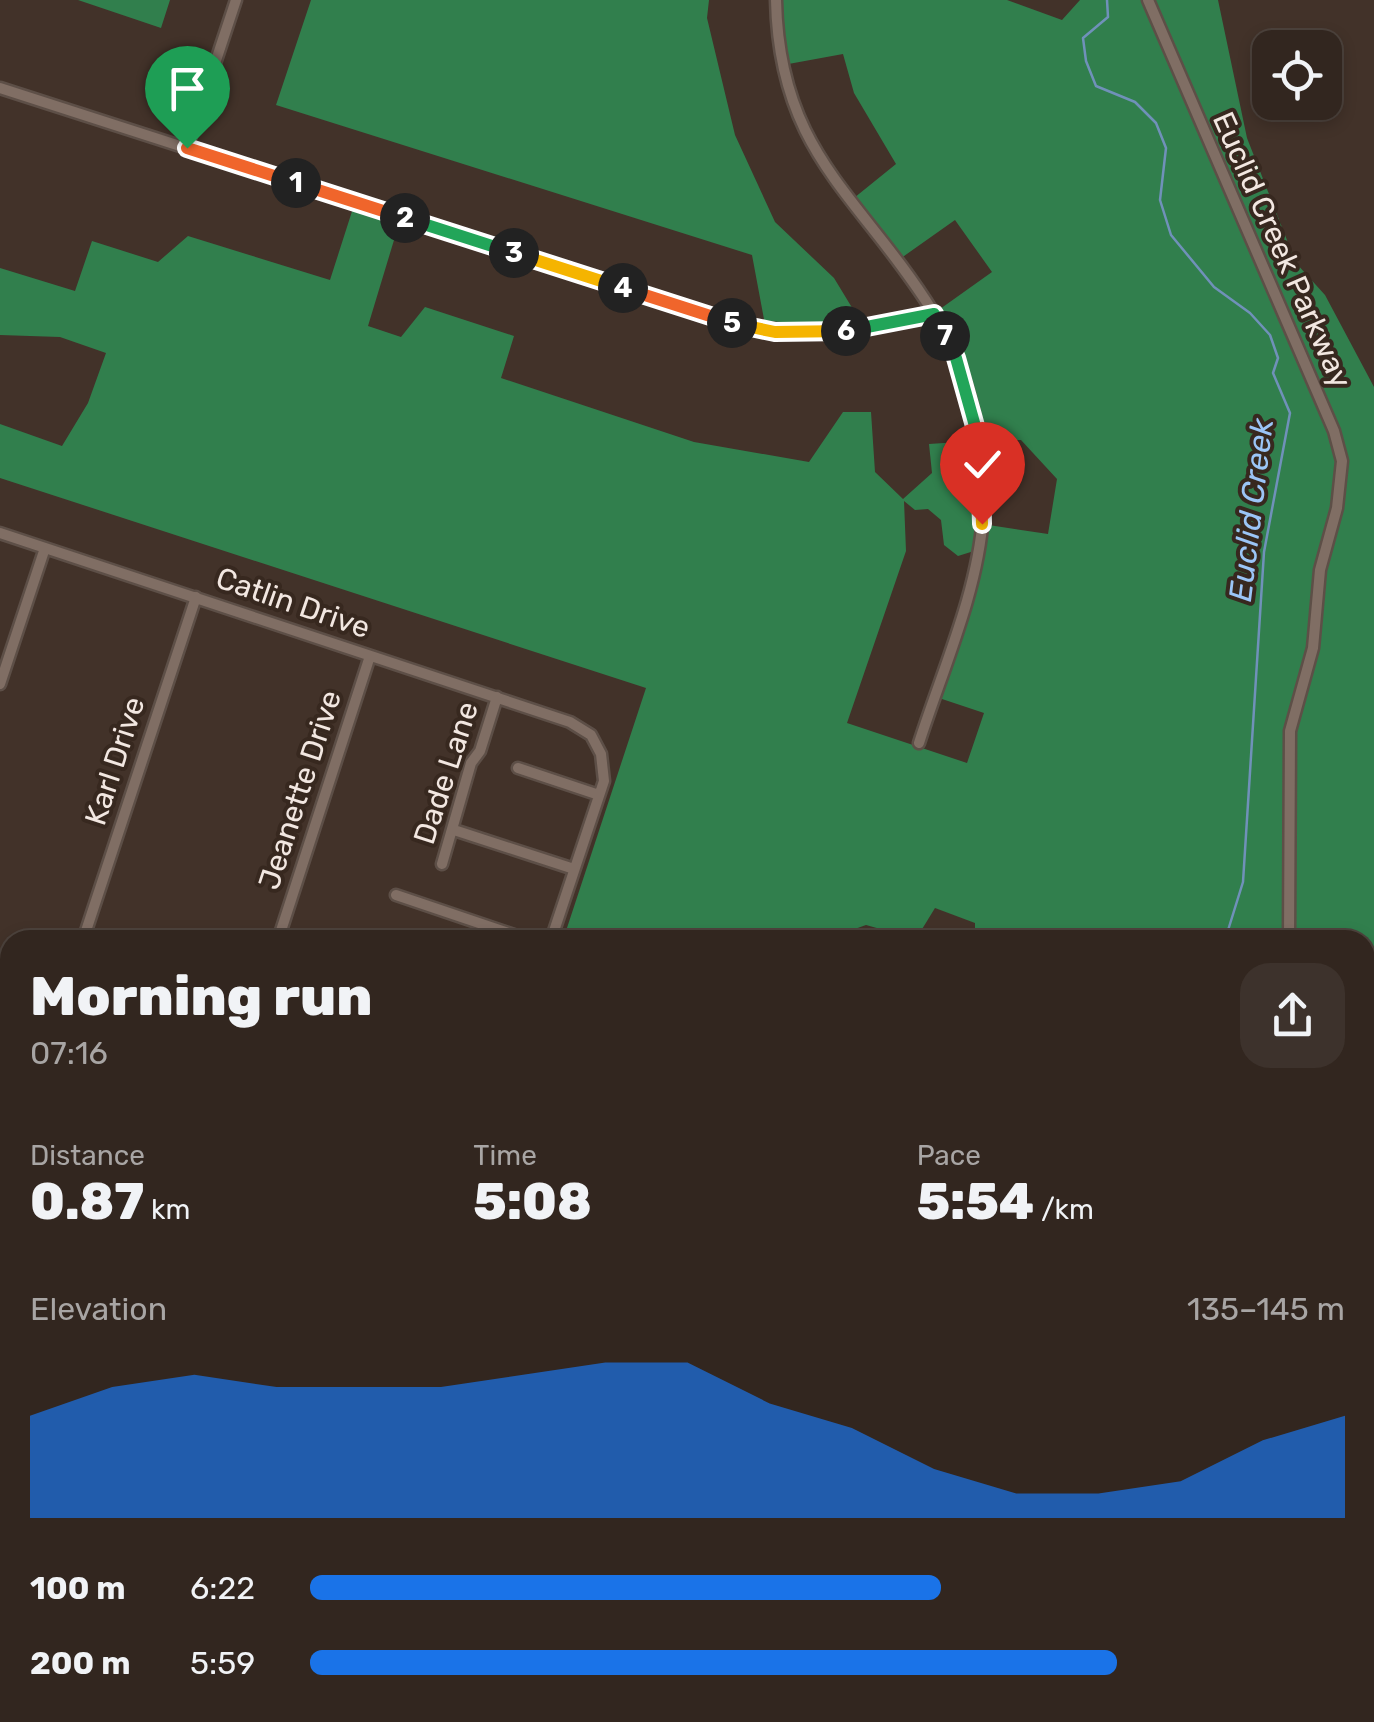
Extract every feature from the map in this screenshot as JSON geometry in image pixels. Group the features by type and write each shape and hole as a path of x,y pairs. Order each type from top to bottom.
{"street":[{"path":"187,148 236,0"},
{"path":"776,0 785,80 819,161 934,314 956,358 980,441 983,517 977,559 918,743"},
{"name":"Euclid Creek Parkway","path":"1148,0 1334,431 1342,462 1337,508 1320,570 1316,636 1290,731 1288,930"},
{"path":"0,88 727,322 775,332 828,334 934,314"},
{"name":"Catlin Drive","path":"0,533 570,722 591,735 601,754 604,781 599,795"},
{"path":"0,684 45,548"},
{"name":"Karl Drive","path":"86,930 196,597"},
{"name":"Jeanette Drive","path":"281,930 370,656"},
{"name":"Dade Lane","path":"442,864 454,830 454,814 498,697"},
{"path":"518,768 599,795 554,930"},
{"path":"454,830 574,869"},
{"path":"396,895 499,930"}],"green space":[{"path":"78,0 170,0 161,28"},
{"path":"311,0 709,0 707,18 735,135 775,222 834,278 865,329 766,330 752,255 276,105"},
{"path":"776,0 1007,0 1062,20 1080,0 1218,0 1247,138 1296,263 1325,295 1374,387 1374,930 975,930 975,923 935,908 922,930 884,930 866,925 852,930 566,930 646,688 0,478 0,424 62,446 88,403 106,353 60,337 0,335 0,268 75,291 92,241 158,262 188,236 330,280 355,202 401,217 368,326 401,337 425,307 514,336 501,378 694,442 809,462 843,412 871,412 875,472 903,499 932,473 929,444 974,441 979,492 974,551 958,556 944,545 941,520 928,509 915,510 904,501 906,551 847,723 967,763 984,713 933,696 977,559 982,524 1048,534 1057,479 1021,440 980,441 971,403 933,314 992,272 955,220 897,261 849,202 896,164 854,93 843,54 783,65"}],"waterway":[{"name":"Euclid Creek","path":"1107,0 1108,17 1083,38 1086,61 1096,86 1135,102 1156,123 1166,148 1160,200 1171,235 1214,287 1250,313 1270,335 1278,358 1273,373 1290,413 1264,552 1243,882 1228,930"}],"route":[{"path":"187,148 727,322 775,332 828,334 934,314 956,358 980,441 982,524"}]}
